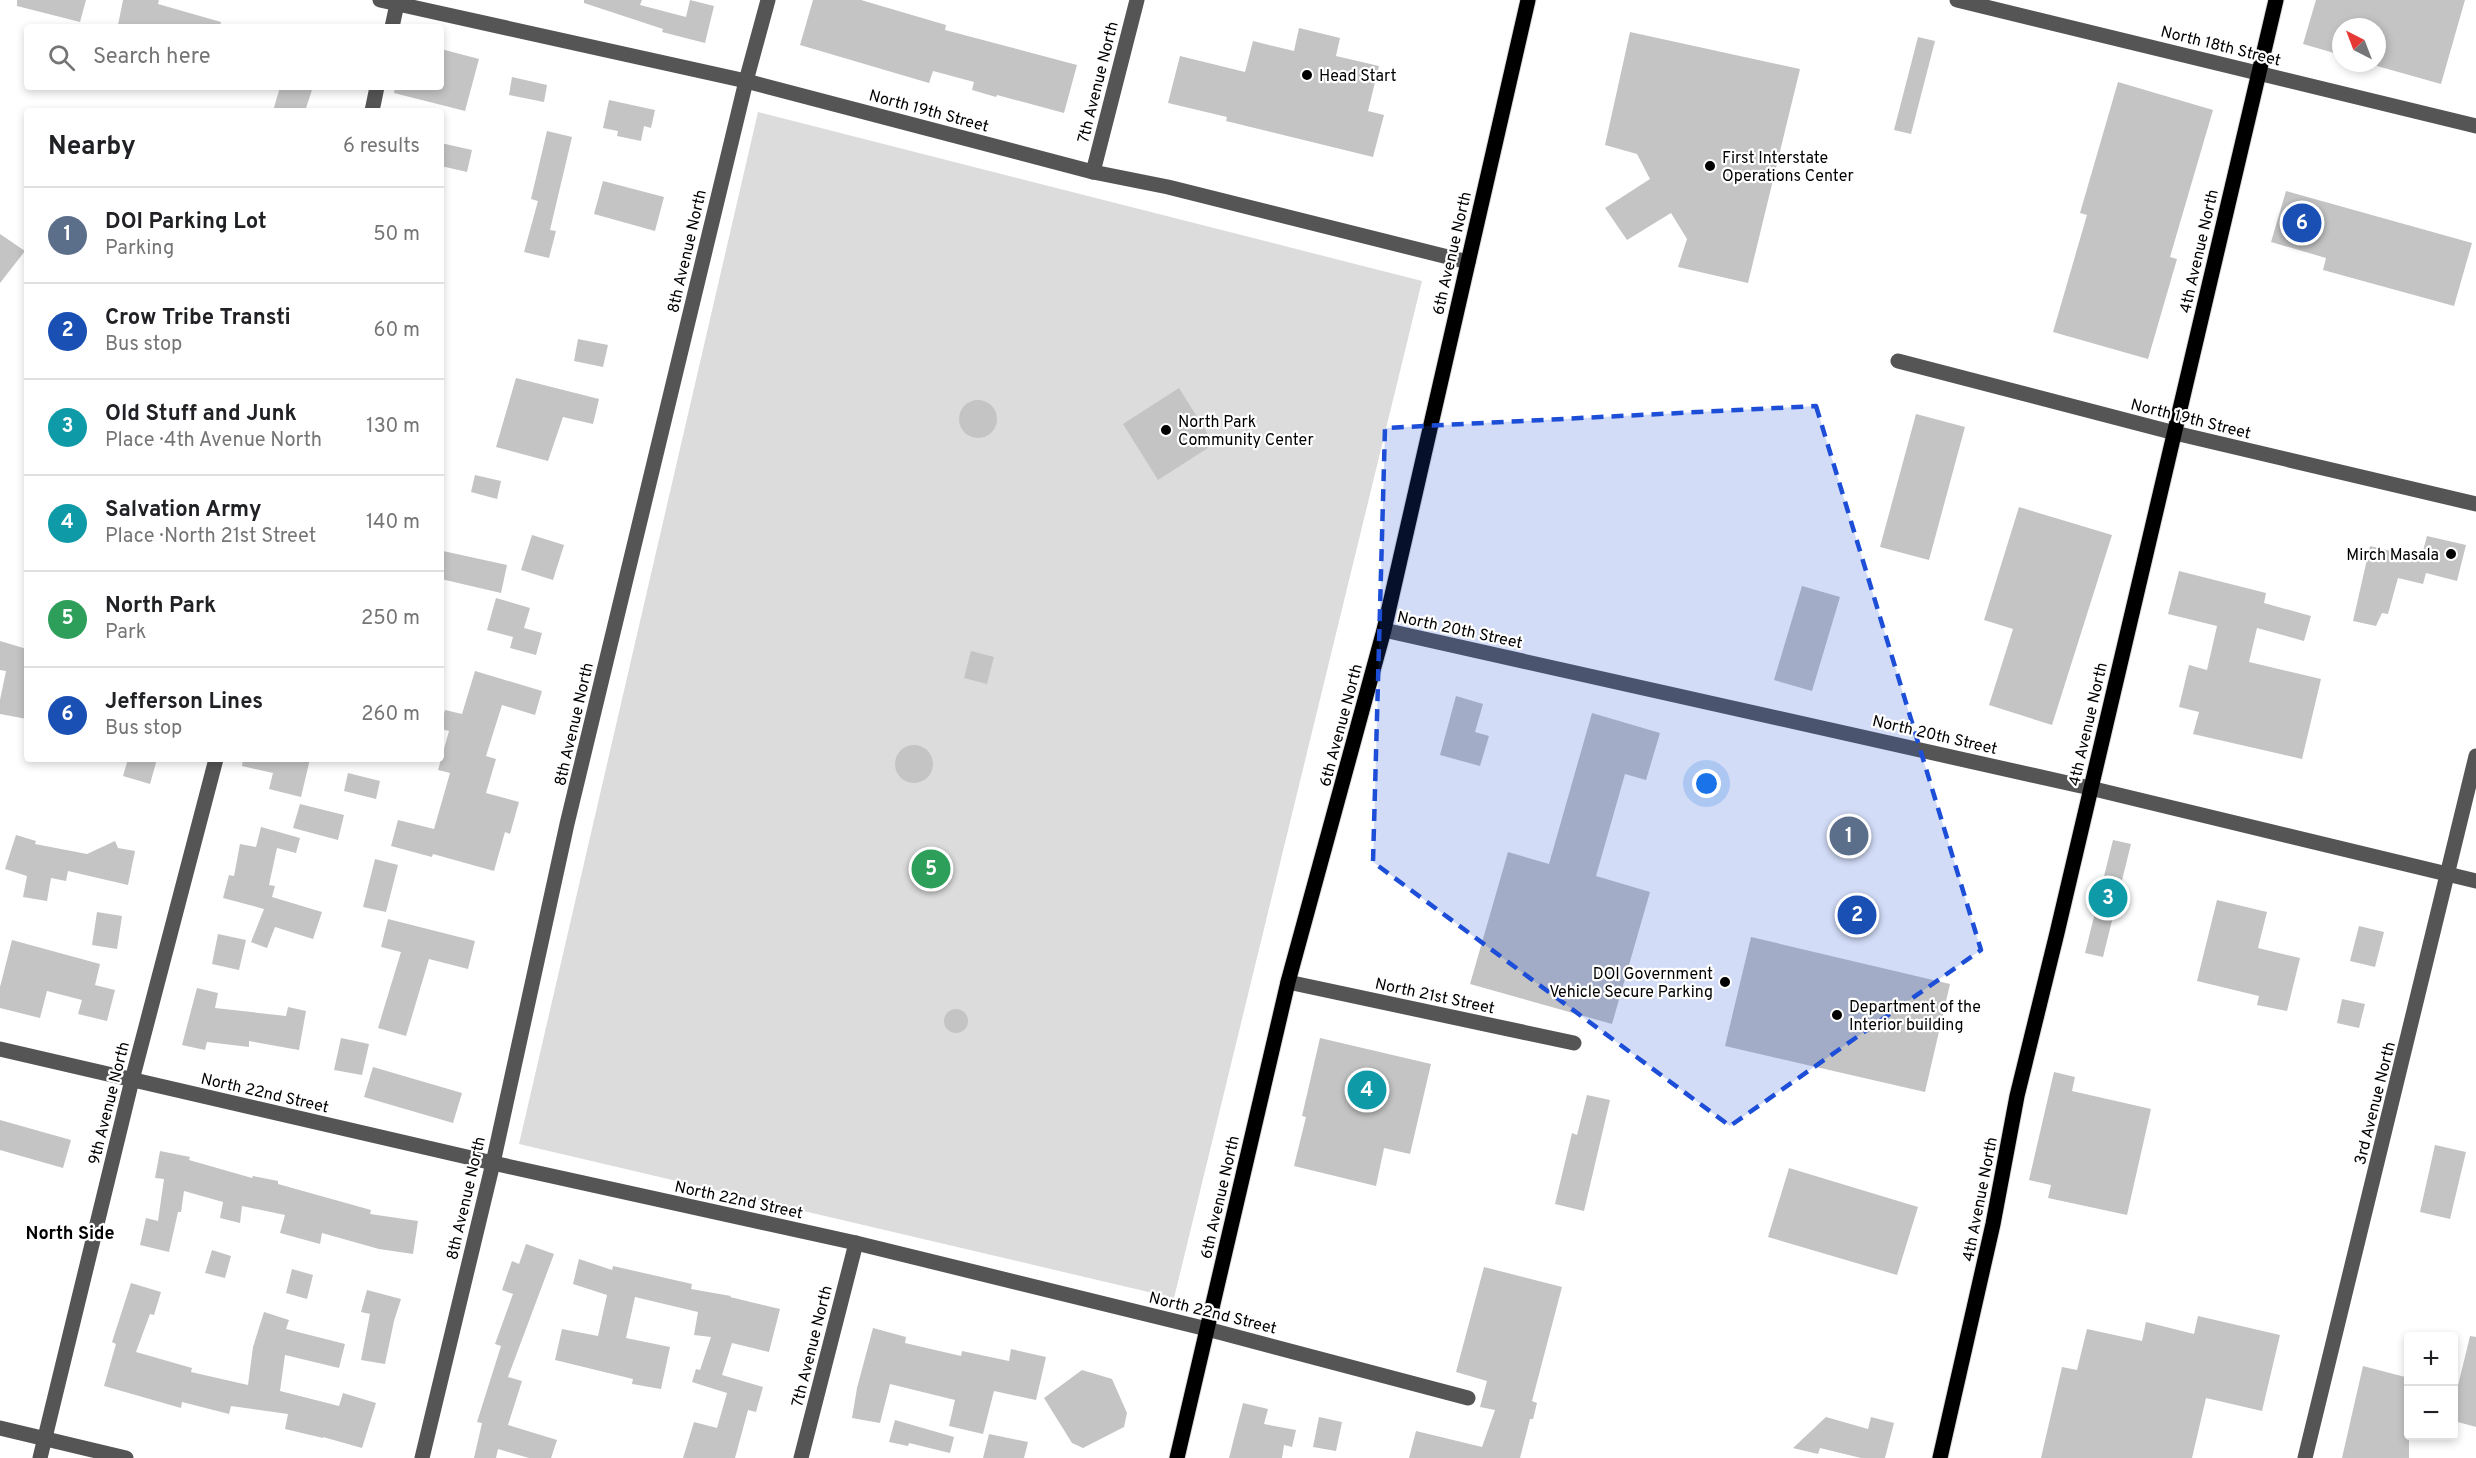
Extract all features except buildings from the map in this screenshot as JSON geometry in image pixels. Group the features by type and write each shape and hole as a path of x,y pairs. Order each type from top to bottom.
{"main road":[{"name":"6th Avenue North","path":"1177,1458 1288,982 1384,630 1528,0"},
{"name":"4th Avenue North","path":"1940,1458 1993,1224 2017,1096 2276,0"}],"street":[{"name":"North 19th Street","path":"380,0 746,81 1093,172 1168,187 1468,262"},
{"name":"8th Avenue North","path":"422,1458 493,1163 570,813 746,81 768,0"},
{"name":"7th Avenue North","path":"1093,172 1137,0"},
{"name":"North 18th Street","path":"1957,0 2476,126"},
{"path":"393,24 397,4"},
{"path":"373,108 376,90"},
{"name":"North 19th Street","path":"1898,361 2175,433 2476,504"},
{"name":"North 20th Street","path":"1384,630 2090,788 2476,881"},
{"name":"3rd Avenue North","path":"2305,1458 2449,875 2476,756"},
{"name":"9th Avenue North","path":"40,1458 132,1080 215,762"},
{"name":"North 21st Street","path":"1288,982 1574,1043"},
{"name":"North 22nd Street","path":"0,1049 493,1163 856,1243 1207,1329 1468,1398"},
{"name":"7th Avenue North","path":"801,1458 856,1243"},
{"path":"0,1428 126,1458"}],"highlighted area":[{"path":"1816,406 1981,950 1730,1126 1373,862 1385,428"}],"shaded area":[{"path":"758,112 1422,281 1174,1298 519,1144"}],"place":[{"name":"Head Start","path":"1307,75"},
{"name":"First Interstate Operations Center","path":"1710,166"},
{"name":"Jefferson Lines","path":"2302,223"},
{"name":"North Park Community Center","path":"1166,430"},
{"name":"Mirch Masala","path":"2451,554"},
{"name":"DOI Parking Lot","path":"1849,836"},
{"name":"North Park","path":"931,869"},
{"name":"Old Stuff and Junk","path":"2108,898"},
{"name":"Crow Tribe Transti","path":"1857,915"},
{"name":"DOI Government Vehicle Secure Parking","path":"1725,982"},
{"name":"Department of the Interior building","path":"1837,1015"},
{"name":"Salvation Army","path":"1367,1090"}],"district":[{"name":"North Side","path":"70,1233"}]}
